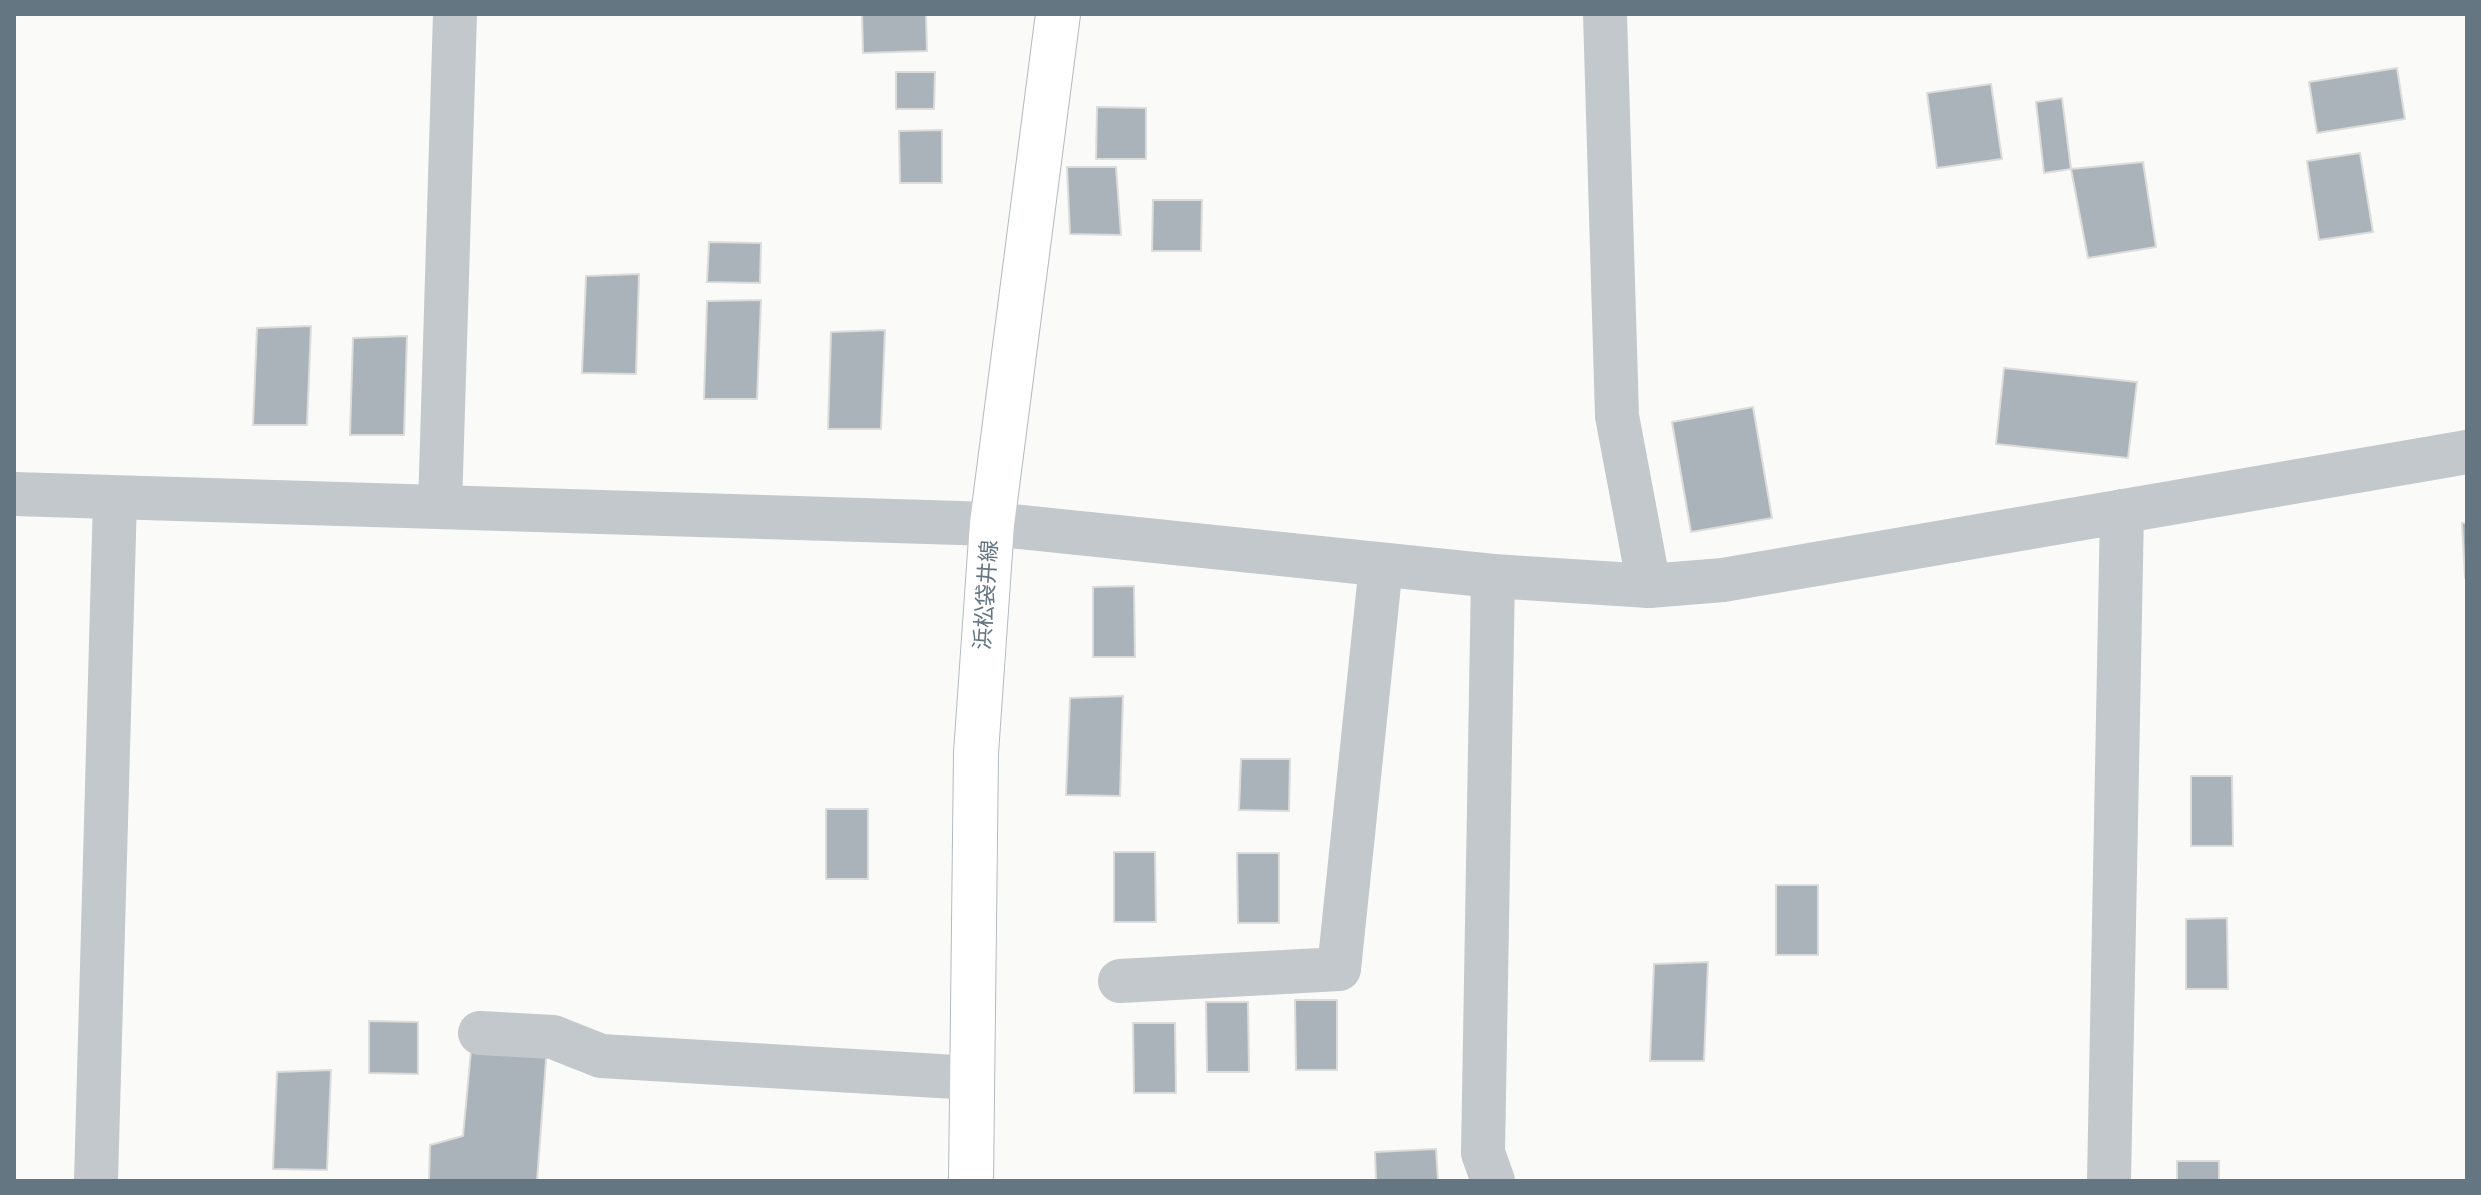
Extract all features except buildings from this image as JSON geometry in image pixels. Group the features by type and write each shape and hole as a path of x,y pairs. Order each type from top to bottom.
{"main road":[{"name":"浜松袋井線","path":"971,1181 976,753 992,524 1058,14"}],"street":[{"path":"440,507 455,14"},
{"path":"1605,14 1617,416 1649,586"},
{"path":"14,494 992,524 1493,576 1649,586 1723,580 2467,452"},
{"path":"96,1181 115,498"},
{"path":"2109,1181 2122,511"},
{"path":"1120,981 1339,969 1381,565"},
{"path":"1493,576 1483,1153 1493,1181"},
{"path":"480,1033 553,1037 601,1056 972,1078"}]}
